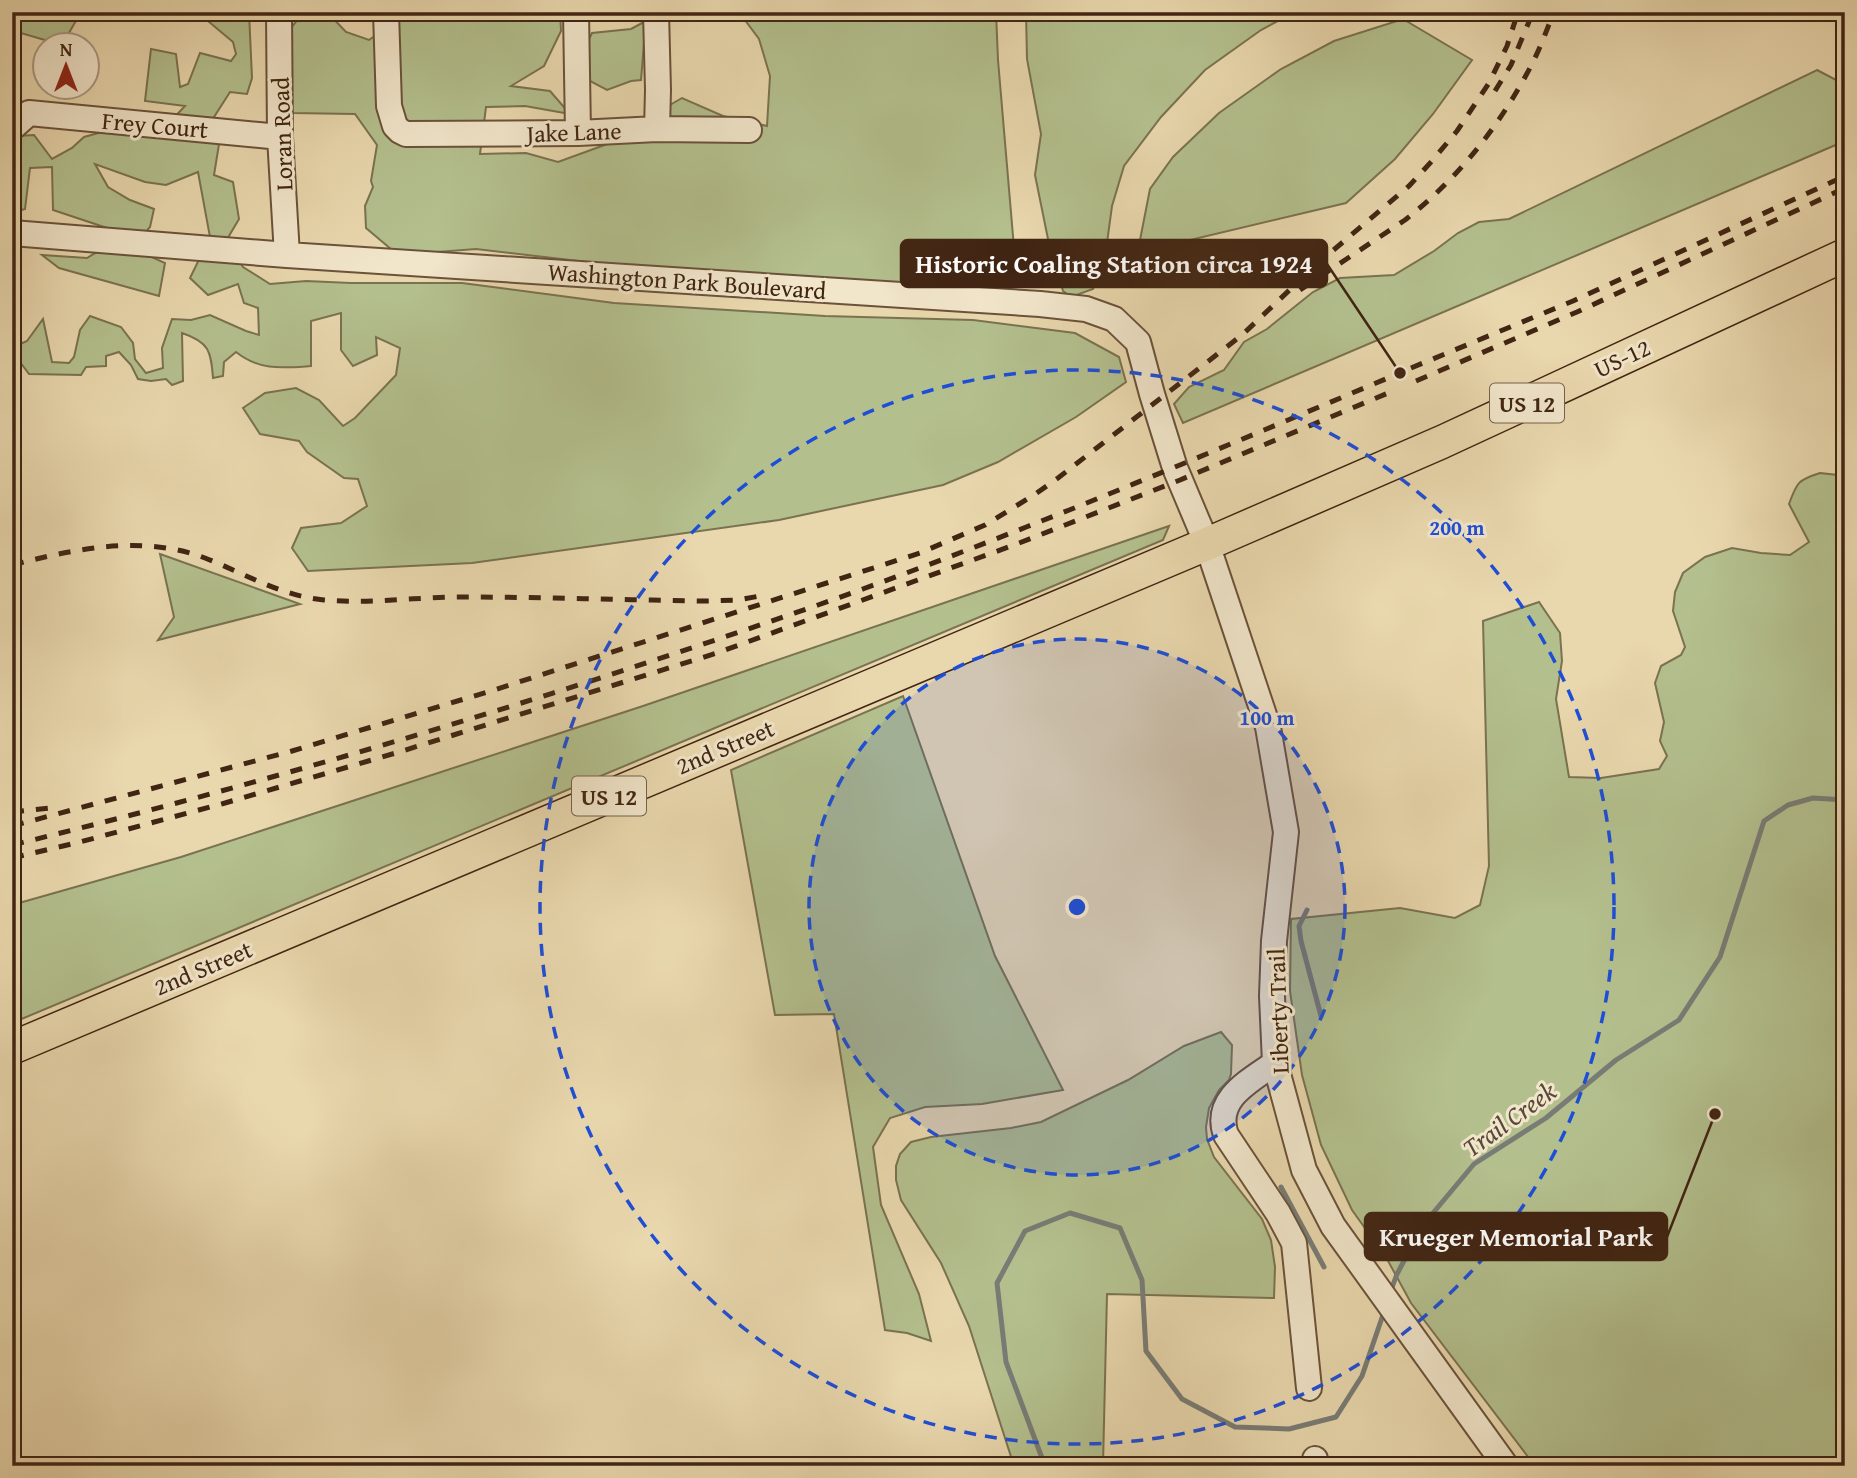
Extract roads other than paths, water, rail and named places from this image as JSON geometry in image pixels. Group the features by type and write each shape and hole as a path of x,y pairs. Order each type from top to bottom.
{"main road":[{"name":"US-12","path":"1206,544 1442,442 1845,255"},
{"name":"2nd Street","path":"12,1048 1206,544"}],"street":[{"name":"Loran Road","path":"279,12 280,137 287,256"},
{"name":"Jake Lane","path":"386,12 389,106 391,118 400,131 406,134 749,130"},
{"path":"576,12 578,133"},
{"path":"656,12 657,129"},
{"name":"Frey Court","path":"21,121 280,137"},
{"name":"Washington Park Boulevard","path":"12,233 287,256 1086,309 1114,319 1138,342 1175,468 1206,544"},
{"name":"Liberty Trail","path":"1206,544 1268,727 1286,832 1274,941 1272,996 1275,1063 1304,1170 1333,1226 1506,1466"},
{"path":"1275,1063 1231,1097 1226,1105 1222,1125 1294,1243 1310,1388"}],"waterway":[{"name":"Trail Creek","path":"1390,1293 1423,1225 1474,1164 1546,1118 1616,1060 1679,1020 1720,957 1764,821 1788,805 1813,798 1845,800"},
{"path":"1307,910 1299,926 1321,1016"},
{"path":"1281,1187 1324,1267"},
{"name":"Trail Creek","path":"1045,1466 1006,1362 997,1283 1025,1231 1070,1213 1120,1228 1142,1280 1146,1351 1182,1399 1235,1427 1289,1429 1336,1417 1362,1376 1385,1309"}],"railway":[{"path":"12,826 292,751 494,690 920,553 985,525 1058,478 1242,335 1317,264 1409,186 1457,131 1489,83 1507,46 1518,12"},
{"path":"1495,91 1511,65 1533,12"},
{"path":"1300,290 1405,220 1461,168 1508,107 1536,56 1554,12"},
{"path":"1411,368 1573,301 1845,176"},
{"path":"1416,381 1577,312 1845,188"},
{"path":"12,845 215,793 418,735 718,639 890,579 1034,524 1388,378"},
{"path":"12,858 225,803 717,653 1014,545 1180,480 1393,391"},
{"path":"12,565 84,549 132,545 181,551 205,558 277,589 324,600 462,597 705,601 760,596"},
{"path":"12,812 50,808"}],"place":[{"name":"Historic Coaling Station circa 1924","path":"1400,373"},
{"name":"Krueger Memorial Park","path":"1715,1114"}]}
